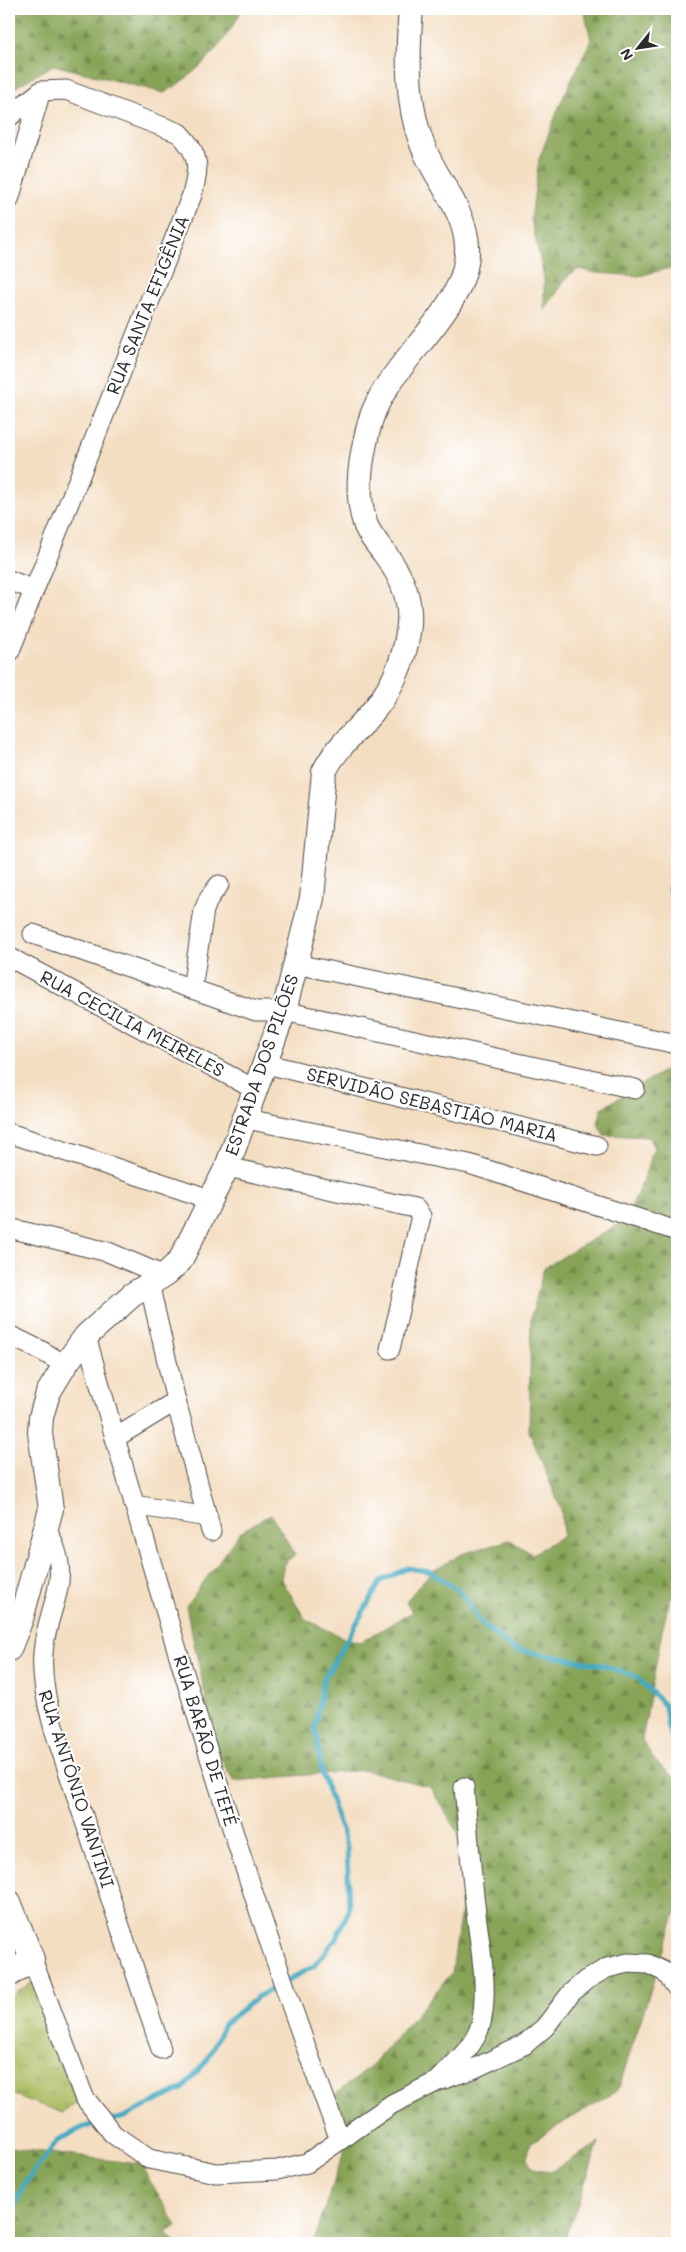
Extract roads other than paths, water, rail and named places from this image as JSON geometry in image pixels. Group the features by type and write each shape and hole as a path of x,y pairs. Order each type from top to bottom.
{"street":[{"name":"ESTRADA DOS PILÕES","path":"9,1649 21,1619 51,1509 40,1434 41,1416 48,1393 86,1336 116,1308 180,1261 227,1167 267,1064 284,1011 296,964 312,898 324,772 332,756 386,694 396,673 408,634 409,604 407,593 396,570 367,528 358,497 364,447 371,420 389,382 420,344 454,295 467,258 467,239 460,216 424,150 417,128 410,88 411,9"},
{"name":"RUA SANTA EFIGÊNIA","path":"9,653 192,196 198,163 189,143 179,134 66,90 41,91"},
{"path":"9,117 41,91"},
{"path":"9,200 41,91"},
{"path":"9,580 34,590"},
{"path":"192,989 204,910 209,898 219,885"},
{"path":"33,934 256,1011 284,1011 635,1089"},
{"name":"RUA CECILIA MEIRELES","path":"9,957 256,1090"},
{"path":"296,964 677,1044"},
{"name":"SERVIDÃO SEBASTIÃO MARIA","path":"267,1064 597,1146"},
{"path":"247,1119 469,1164 677,1231"},
{"path":"9,1133 210,1199"},
{"path":"227,1167 415,1208 421,1216 390,1349"},
{"path":"9,1228 108,1252 156,1279 176,1401 210,1524 134,1505"},
{"path":"9,1335 65,1365"},
{"name":"RUA BARÃO DE TEFÉ","path":"86,1336 183,1670 279,1973 340,2140"},
{"path":"115,1438 176,1401"},
{"name":"RUA ANTÔNIO VANTINI","path":"45,1527 58,1550 60,1581 43,1651 42,1685 54,1729 161,2049"},
{"path":"438,2081 466,2051 476,2035 481,2025 483,2008 483,1975 464,1786"},
{"path":"9,1902 84,2097 111,2131 150,2159 216,2173 292,2168 307,2163 392,2104 438,2081 496,2059 524,2045 545,2027 571,1993 586,1980 607,1968 628,1963 648,1964 665,1972 677,1988"},
{"path":"9,1975 32,1959"}],"waterway":[{"path":"109,2121 124,2117 184,2088 207,2060 224,2024 257,1997 314,1966 335,1940 349,1910 347,1847 322,1773 315,1727 323,1681 381,1581 408,1568 431,1572 460,1591 481,1623 513,1649 602,1665 637,1677 665,1706 668,1728 677,1751"},
{"path":"9,2219 26,2182 57,2141 84,2127 100,2123"}]}
